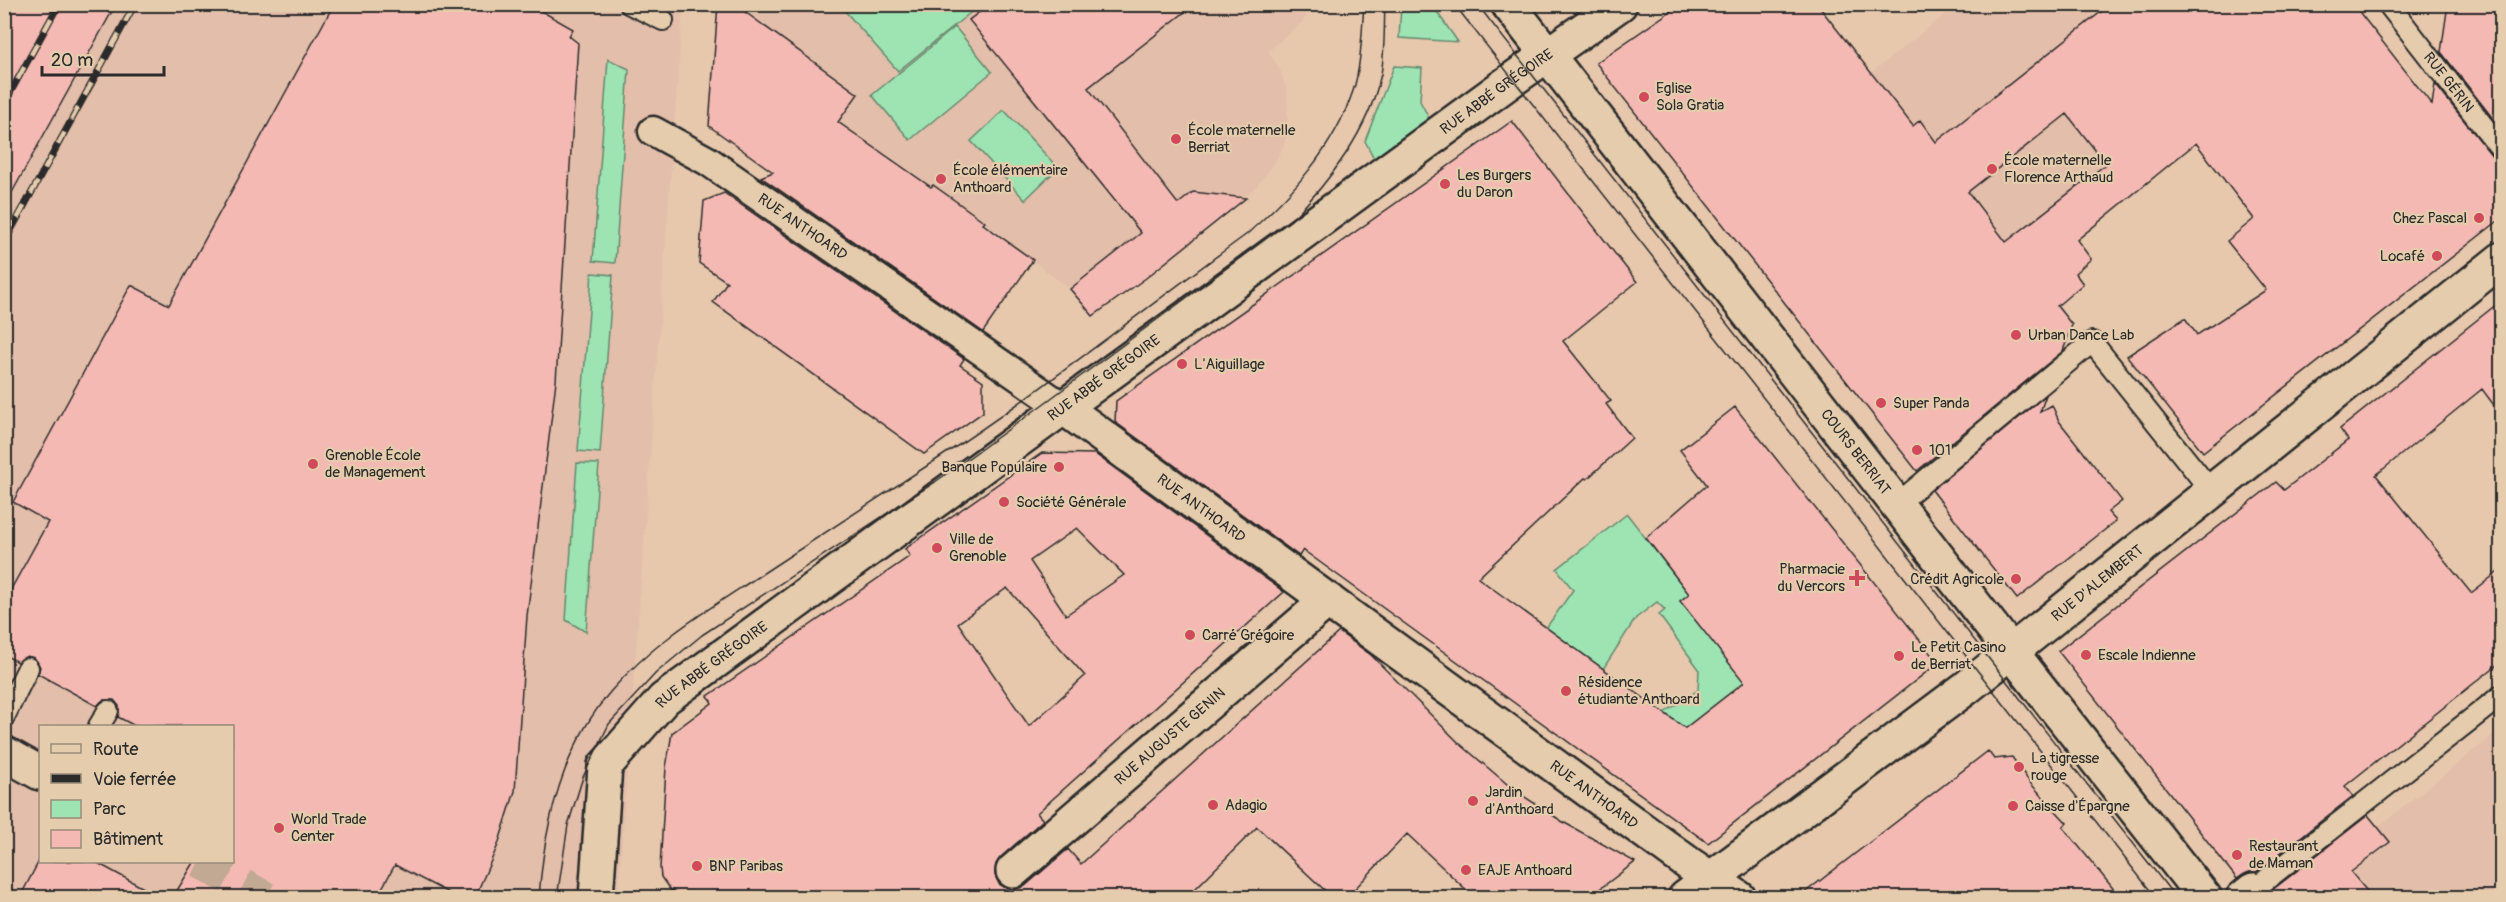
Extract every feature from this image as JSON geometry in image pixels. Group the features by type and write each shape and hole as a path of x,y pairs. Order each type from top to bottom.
{"street":[{"name":"COURS BERRIAT","path":"1508,4 2010,651 2205,897"},
{"name":"RUE ABBÉ GRÉGOIRE","path":"596,897 605,766 664,699 1548,54 1620,4"},
{"name":"RUE ANTHOARD","path":"653,131 708,161 1064,408 1739,897"},
{"name":"RUE D'ALEMBERT","path":"1685,897 1950,700 2502,260"},
{"name":"RUE AUGUSTE GENIN","path":"1012,871 1328,600"},
{"path":"4,753 39,772"}],"lane":[{"path":"630,4 663,20"},
{"name":"RUE GÉRIN","path":"2396,7 2502,150"},
{"path":"1897,504 2092,342 2212,492"},
{"path":"4,717 28,668"},
{"path":"2248,894 2502,696"}],"shaded area":[{"path":"4,5 683,5 618,897 5,897"},
{"name":"École élémentaire Anthoard","path":"718,5 1314,5 1301,23 1268,51 1280,70 1287,91 1288,130 1283,147 1274,164 1254,189 1223,217 1146,278 1093,316 1070,289 1033,261 988,325 709,126"},
{"name":"École maternelle Florence Arthaud","path":"1957,5 2086,5 2171,112 2007,242 1866,293 1810,336 1790,309 1868,244 1920,135 1871,73"},
{"path":"2501,729 2501,897 2372,897 2338,856 2344,854"}],"green space":[{"path":"850,4 980,5 898,71 844,10"},
{"path":"1401,5 1432,5 1458,42 1399,38"},
{"path":"955,27 992,72 910,140 872,95"},
{"path":"608,59 629,69 615,263 593,261"},
{"path":"1394,66 1422,68 1420,101 1429,118 1375,160 1365,141"},
{"path":"1004,110 1058,168 1025,200 971,141"},
{"path":"592,273 613,275 600,453 578,451"},
{"path":"577,463 599,464 586,632 566,620"},
{"path":"1627,514 1689,594 1680,601 1746,683 1685,728 1664,713 1698,690 1699,669 1659,615 1665,610 1657,602 1636,618 1603,669 1546,628 1573,590 1557,569"}],"building":[{"path":"4,4 116,4 4,207"},
{"name":"Grenoble École de Management","path":"334,4 529,4 573,29 569,36 578,43 556,381 527,616 515,791 498,845 475,897 456,897 395,865 377,897 173,897 194,863 234,863 234,725 133,725 118,717 119,706 114,700 103,700 97,706 38,674 40,667 34,658 27,656 18,662 4,655 4,602 48,522 13,502 131,285 169,305"},
{"path":"718,4 734,4 858,94 838,122 931,187 933,185 1033,260 983,332 761,177 773,172 709,126"},
{"path":"990,4 1195,4 1088,88 1178,204 1193,192 1246,198 1146,278 1093,316 1070,289 1141,233 969,20"},
{"path":"1681,4 1817,4 1913,126 1920,120 1936,142 2111,4 2353,4 2432,105 2435,84 2493,157 2502,162 2502,218 2203,452 2127,356 2185,318 2197,335 2266,290 2227,241 2254,219 2196,143 2077,240 2091,259 2075,273 2083,284 2057,306 2072,325 2063,351 1917,471 1596,63","holes":["2067,114 2106,164 2006,242 1968,192"]},
{"path":"2448,4 2502,4 2502,130 2441,52"},
{"path":"1512,121 1637,282 1563,341 1611,401 1606,404 1632,438 1587,479 1585,478 1478,578 1685,728 1744,682 1680,601 1689,594 1646,538 1707,485 1680,450 1735,407 1938,663 1708,843 1303,550 1299,556 1115,422 1116,401"},
{"path":"724,193 964,359 960,365 983,381 983,412 924,454 713,302 727,282 699,263 704,201"},
{"path":"2502,300 2502,416 2482,389 2376,475 2471,593 2502,569 2502,661 2345,786 2353,796 2256,872 2250,872 2237,879 2058,651 2276,482 2284,490 2348,440 2340,429"},
{"path":"2046,395 2040,412 2052,405 2059,421 2122,501 2108,512 2116,521 2017,599 1932,490"},
{"path":"1042,453 1095,454 1284,592 1037,813 1043,820 996,864 995,875 999,884 1006,888 1016,889 1025,886 1068,849 1081,864 1339,632 1371,655 1459,743 1514,790 1563,822 1635,862 1589,897 1474,897 1407,834 1347,897 1332,897 1257,827 1187,897 683,897 670,890 661,877 660,868 666,767 672,733 712,703 708,696 910,556 905,549","holes":["1077,528 1124,575 1066,615 1030,561","1007,588 1085,676 1029,726 958,623"]},
{"path":"1988,751 1994,759 2012,757 2031,784 2067,823 2063,827 2120,897 1799,897"},
{"path":"2368,815 2390,842 2351,872 2372,897 2270,897 2271,891"},
{"path":"39,861 39,863 98,863 160,897 20,897"}],"tunnel":[{"path":"202,863 266,898"}],"tram line":[{"path":"539,898 545,842 558,788 568,762 594,713 627,673 682,627 976,433 1054,378 1247,234 1280,203 1309,170 1323,152 1345,112 1358,72 1364,4"},
{"path":"557,898 568,825 583,777 609,724 656,673 702,635 935,482 1290,221 1333,172 1346,154 1367,115 1381,74 1385,4"},
{"path":"1454,4 2156,898"},
{"path":"1477,4 2176,898"}],"railway":[{"path":"4,104 59,4"},
{"path":"4,243 135,4"}],"place":[{"name":"Eglise Sola Gratia","path":"1644,97"},
{"name":"École maternelle Berriat","path":"1176,139"},
{"name":"École maternelle Florence Arthaud","path":"1992,169"},
{"name":"École élémentaire Anthoard","path":"941,179"},
{"name":"Les Burgers du Daron","path":"1445,184"},
{"name":"Chez Pascal","path":"2479,218"},
{"name":"Locafé","path":"2437,256"},
{"name":"Urban Dance Lab","path":"2016,335"},
{"name":"L'Aiguillage","path":"1182,364"},
{"name":"Super Panda","path":"1881,403"},
{"name":"101","path":"1917,450"},
{"name":"Grenoble École de Management","path":"313,464"},
{"name":"Banque Populaire","path":"1059,467"},
{"name":"Société Générale","path":"1004,502"},
{"name":"Ville de Grenoble","path":"937,548"},
{"name":"Pharmacie du Vercors","path":"1857,578"},
{"name":"Crédit Agricole","path":"2016,579"},
{"name":"Carré Grégoire","path":"1190,635"},
{"name":"Escale Indienne","path":"2086,655"},
{"name":"Le Petit Casino de Berriat","path":"1899,656"},
{"name":"Résidence étudiante Anthoard","path":"1566,691"},
{"name":"La tigresse rouge","path":"2019,767"},
{"name":"Jardin d'Anthoard","path":"1473,801"},
{"name":"Adagio","path":"1213,805"},
{"name":"Caisse d'Épargne","path":"2013,806"},
{"name":"World Trade Center","path":"279,828"},
{"name":"Restaurant de Maman","path":"2237,855"},
{"name":"BNP Paribas","path":"697,866"},
{"name":"EAJE Anthoard","path":"1466,870"}]}
